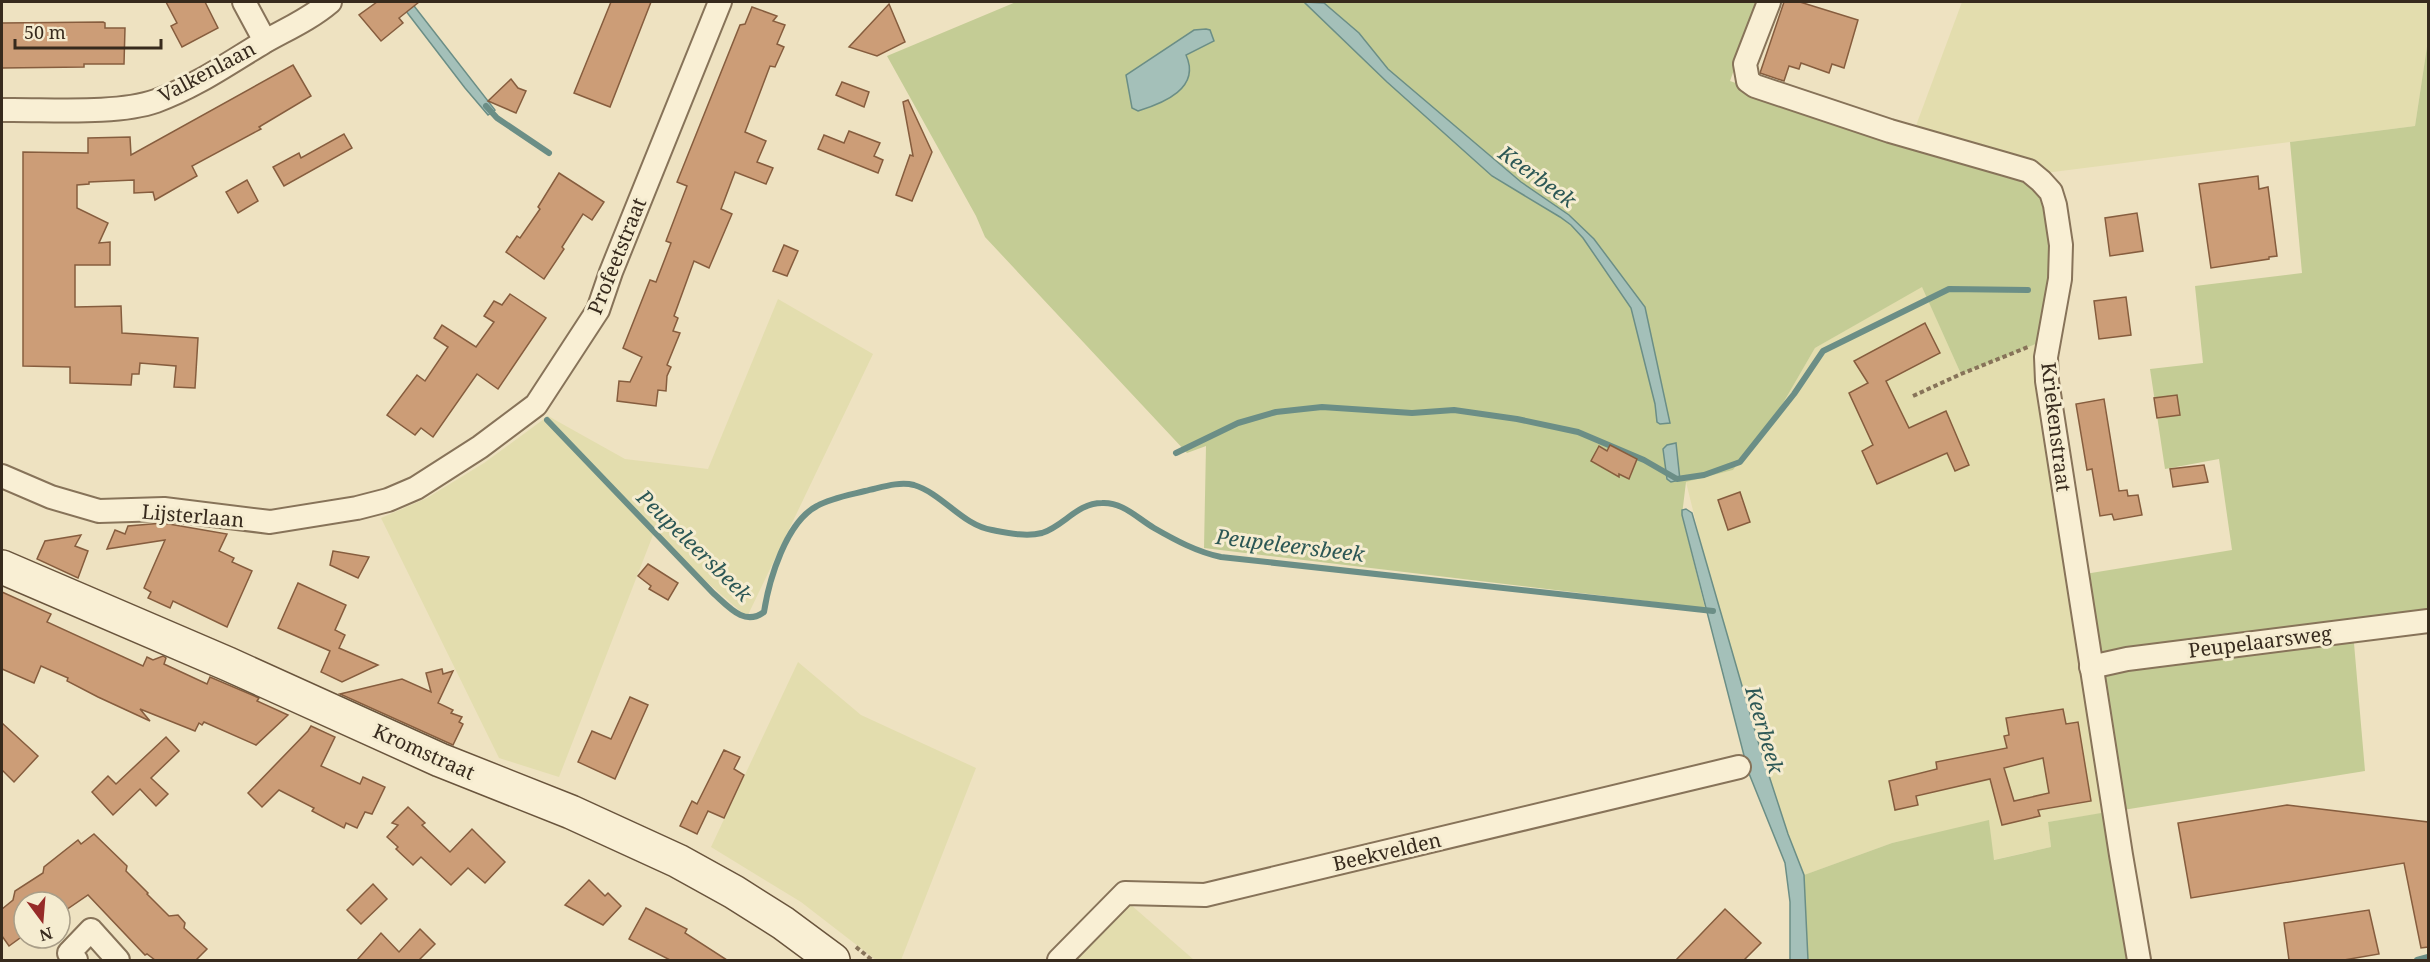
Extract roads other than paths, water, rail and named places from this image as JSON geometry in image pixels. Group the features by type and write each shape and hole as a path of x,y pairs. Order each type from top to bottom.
{"main road":[{"name":"Kromstraat","path":"2,567 228,664 440,760 571,812 678,861 783,923 833,960"}],"street":[{"path":"244,2 265,41"},
{"name":"Valkenlaan","path":"2,110 118,108 154,102 183,90 315,14 330,2"},
{"name":"Profeetstraat","path":"388,500 416,488 480,447 536,405 570,355 598,310 611,272 720,2"},
{"name":"Kriekenstraat","path":"1769,2 1745,64 1748,81 1755,86 1890,131 2029,171 2050,192 2055,205 2058,226 2060,267 2057,305 2046,357 2048,381 2091,667 2139,960"},
{"name":"Lijsterlaan","path":"2,476 51,497 99,511 164,510 270,522 357,508 388,500"},
{"name":"Peupelaarsweg","path":"2091,667 2127,659 2428,621"},
{"name":"Beekvelden","path":"1059,960 1125,893 1204,895 1739,767"},
{"path":"76,960 69,953 92,930 118,960"}],"water":[{"path":"399,2 411,2 495,110 488,115"},
{"path":"1304,2 1324,3 1359,33 1388,69 1521,182 1569,215 1594,239 1645,307 1670,423 1657,422 1655,404 1631,308 1583,238 1560,217 1492,176 1387,82"},
{"path":"1194,30 1210,30 1214,41 1186,55 1189,67 1184,85 1159,104 1138,111 1132,108 1126,75"},
{"path":"1676,443 1680,480 1671,482 1667,479 1663,449 1667,445"},
{"path":"1686,509 1692,513 1760,748 1804,875 1808,960 1790,960 1790,902 1785,863 1748,771 1682,515 1682,510"}],"waterway":[{"name":"Peupeleersbeek","path":"486,106 497,118 549,153"},
{"path":"1176,453 1238,423 1276,412 1322,407 1412,413 1454,410 1517,419 1578,432 1644,460 1677,479 1704,475 1740,462 1794,394 1823,351 1949,289 2028,290"},
{"name":"Peupeleersbeek","path":"547,420 713,593 730,609 743,616 757,616 764,612 770,584 781,553 796,525 806,514 822,503 834,499 902,484 924,489 981,527 1011,533 1030,535 1042,533 1085,507 1110,503 1129,511 1186,545 1221,557 1713,611"},
{"path":"2417,960 2428,957"}],"water label":[{"name":"Keerbeek","path":"1537,177"},
{"name":"Keerbeek","path":"1764,730"}]}
